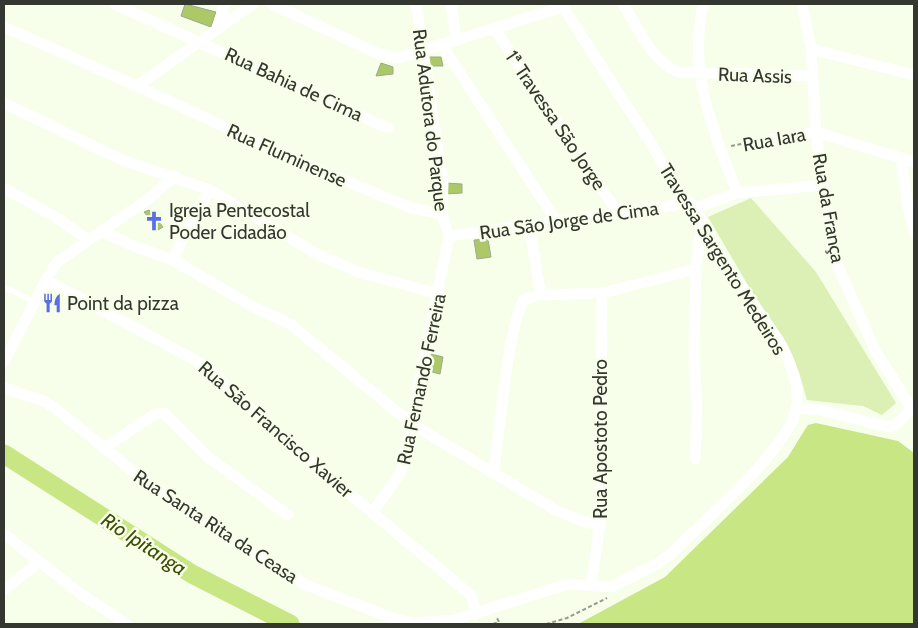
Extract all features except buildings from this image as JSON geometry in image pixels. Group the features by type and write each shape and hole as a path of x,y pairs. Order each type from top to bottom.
{"street":[{"name":"Rua Bahia de Cima","path":"114,4 199,40 388,128"},
{"path":"217,28 225,4"},
{"path":"137,86 199,40 253,4"},
{"path":"272,4 389,58 398,58 562,5"},
{"name":"Rua Adutora do Parque","path":"416,4 443,183 442,214 448,236"},
{"path":"451,4 456,39"},
{"name":"Rua Assis","path":"623,4 663,63 678,72 812,76"},
{"path":"703,4 700,17 699,73 704,104 737,193"},
{"name":"Rua da França","path":"802,4 812,49 816,132 836,262 875,350 913,408"},
{"name":"Travessa Sargento Medeiros","path":"562,5 652,145 679,192 702,221 718,252 785,352 796,388 796,408 793,419 778,445 672,554 618,585 611,587 591,584"},
{"name":"Rua Fluminense","path":"4,27 294,159 411,208 442,214"},
{"name":"1ª Travessa São Jorge","path":"494,28 618,213"},
{"path":"441,44 557,222"},
{"path":"812,49 914,75"},
{"path":"4,103 104,153 175,176 210,190 314,253 358,272 439,294"},
{"name":"Rua Iara","path":"768,140 816,132 914,162"},
{"path":"901,159 914,232"},
{"path":"4,362 57,262 147,200 175,176"},
{"name":"Rua São Jorge de Cima","path":"448,236 618,213 692,206 737,193 823,185"},
{"path":"4,188 64,222 88,240"},
{"path":"173,260 210,190"},
{"path":"695,459 697,411 694,354 696,269 702,221"},
{"path":"529,226 541,295"},
{"path":"101,231 136,247 173,260 252,306 290,324 412,424 494,471 557,511 585,522 600,525"},
{"name":"Rua Fernando Ferreira","path":"372,512 401,472 439,294 448,236"},
{"path":"494,471 510,352 521,306 529,296 602,293 696,269"},
{"name":"Rua São Francisco Xavier","path":"46,280 208,367 264,422 472,596 475,615"},
{"name":"Rua Apostoto Pedro","path":"591,584 600,525 602,293"},
{"name":"Rua Santa Rita da Ceasa","path":"4,388 44,402 55,408 177,504 304,584 376,613 406,622 435,623 475,615 568,584 591,584"},
{"path":"796,408 820,410 889,427 913,408"},
{"path":"104,448 155,414 164,413 209,458 288,515"},
{"path":"4,534 39,562 113,616 127,624"},
{"path":"4,590 39,562"},
{"path":"105,624 113,616"}],"lane":[{"path":"4,287 35,302"}],"path":[{"name":"Rua Iara","path":"720,148 768,140"}],"shaded area":[{"path":"751,198 816,272 896,403 882,415 863,406 807,400 799,372 708,217"},
{"path":"816,423 898,441 914,453 914,624 578,624 665,577 788,457 808,425"}],"waterway":[{"name":"Rio Ipitanga","path":"4,454 192,574 290,624"}],"place":[{"name":"Igreja Pentecostal Poder Cidadão","path":"154,221"},
{"name":"Point da pizza","path":"52,303"}]}
